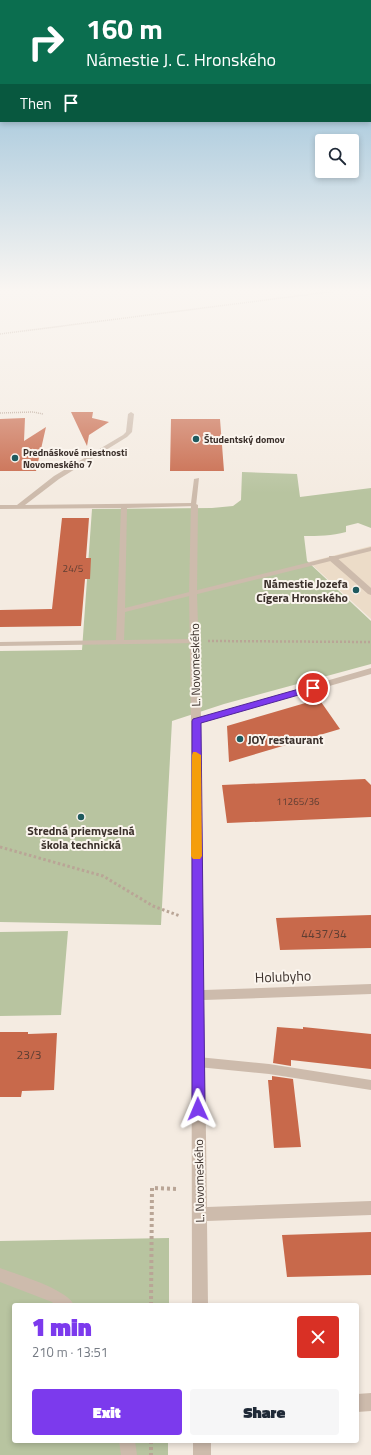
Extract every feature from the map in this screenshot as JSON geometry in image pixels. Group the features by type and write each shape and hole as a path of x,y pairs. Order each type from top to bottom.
{"street":[{"name":"L. Novomeského","path":"194,505 193,594 196,721 200,1303"},
{"path":"332,558 371,592"},
{"path":"196,721 371,671"},
{"name":"Holubyho","path":"197,995 371,989"},
{"path":"199,1214 371,1208"},
{"path":"359,1403 371,1402"},
{"path":"202,1443 202,1455"}],"lane":[{"path":"18,507 34,493 59,476 125,436 129,432 132,414"},
{"path":"0,507 194,505 197,479"},
{"path":"120,642 124,506"},
{"path":"121,610 193,594 371,549"},
{"path":"0,644 194,641"},
{"path":"198,1062 269,1069 371,1085"},
{"path":"0,1275 57,1297 64,1303"},
{"path":"127,1443 129,1455"}],"path":[{"path":"0,413 33,412 43,414"},
{"path":"194,641 371,642"},
{"path":"0,847 103,876 153,906 180,916"},
{"path":"151,1303 152,1188 178,1189"},
{"path":"151,1443 151,1455"}],"green space":[{"name":"Stredná priemyselná škola technická","path":"242,472 297,474 300,497 371,488 371,528 358,523 346,526 346,532 325,536 304,536 307,561 371,621 371,664 224,704 172,721 161,925 0,922 0,651 82,650 92,509 212,508 233,506 241,500"},
{"path":"68,931 61,1015 0,1016 0,932"},
{"path":"169,1238 169,1303 12,1303 12,1443 168,1443 168,1455 0,1455 0,1241"}],"shaded area":[{"name":"Námestie Jozefa Cígera Hronského","path":"371,546 371,619 309,562"}],"building":[{"path":"71,412 93,412 92,418 109,422 89,435 87,446"},
{"path":"25,418 24,441 46,427 36,471 0,471 0,419"},
{"name":"Študentský domov","path":"171,419 220,419 224,471 170,471"},
{"path":"62,518 89,518 86,558 91,558 90,579 85,579 81,626 0,627 0,610 52,609"},
{"path":"319,699 340,729 229,762 227,726"},
{"path":"365,779 371,785 371,817 227,823 222,785"},
{"path":"371,915 371,948 280,950 276,918"},
{"path":"277,1027 303,1029 303,1027 371,1034 371,1069 291,1060 291,1066 273,1063"},
{"path":"0,1032 28,1032 28,1034 57,1033 54,1090 22,1091 21,1097 0,1097"},
{"path":"272,1076 293,1079 301,1147 274,1148 268,1080 272,1080"},
{"path":"371,1232 371,1275 287,1277 282,1235"}],"slow traffic":[{"path":"196,755 197,856"}],"place":[{"name":"Študentský domov","path":"196,439"},
{"name":"Prednáškové miestnosti Novomeského 7","path":"15,458"},
{"name":"Námestie Jozefa Cígera Hronského","path":"356,590"},
{"name":"JOY restaurant","path":"240,739"},
{"name":"Stredná priemyselná škola technická","path":"81,817"}],"route":[{"path":"198,1109 196,721 313,688"}]}
